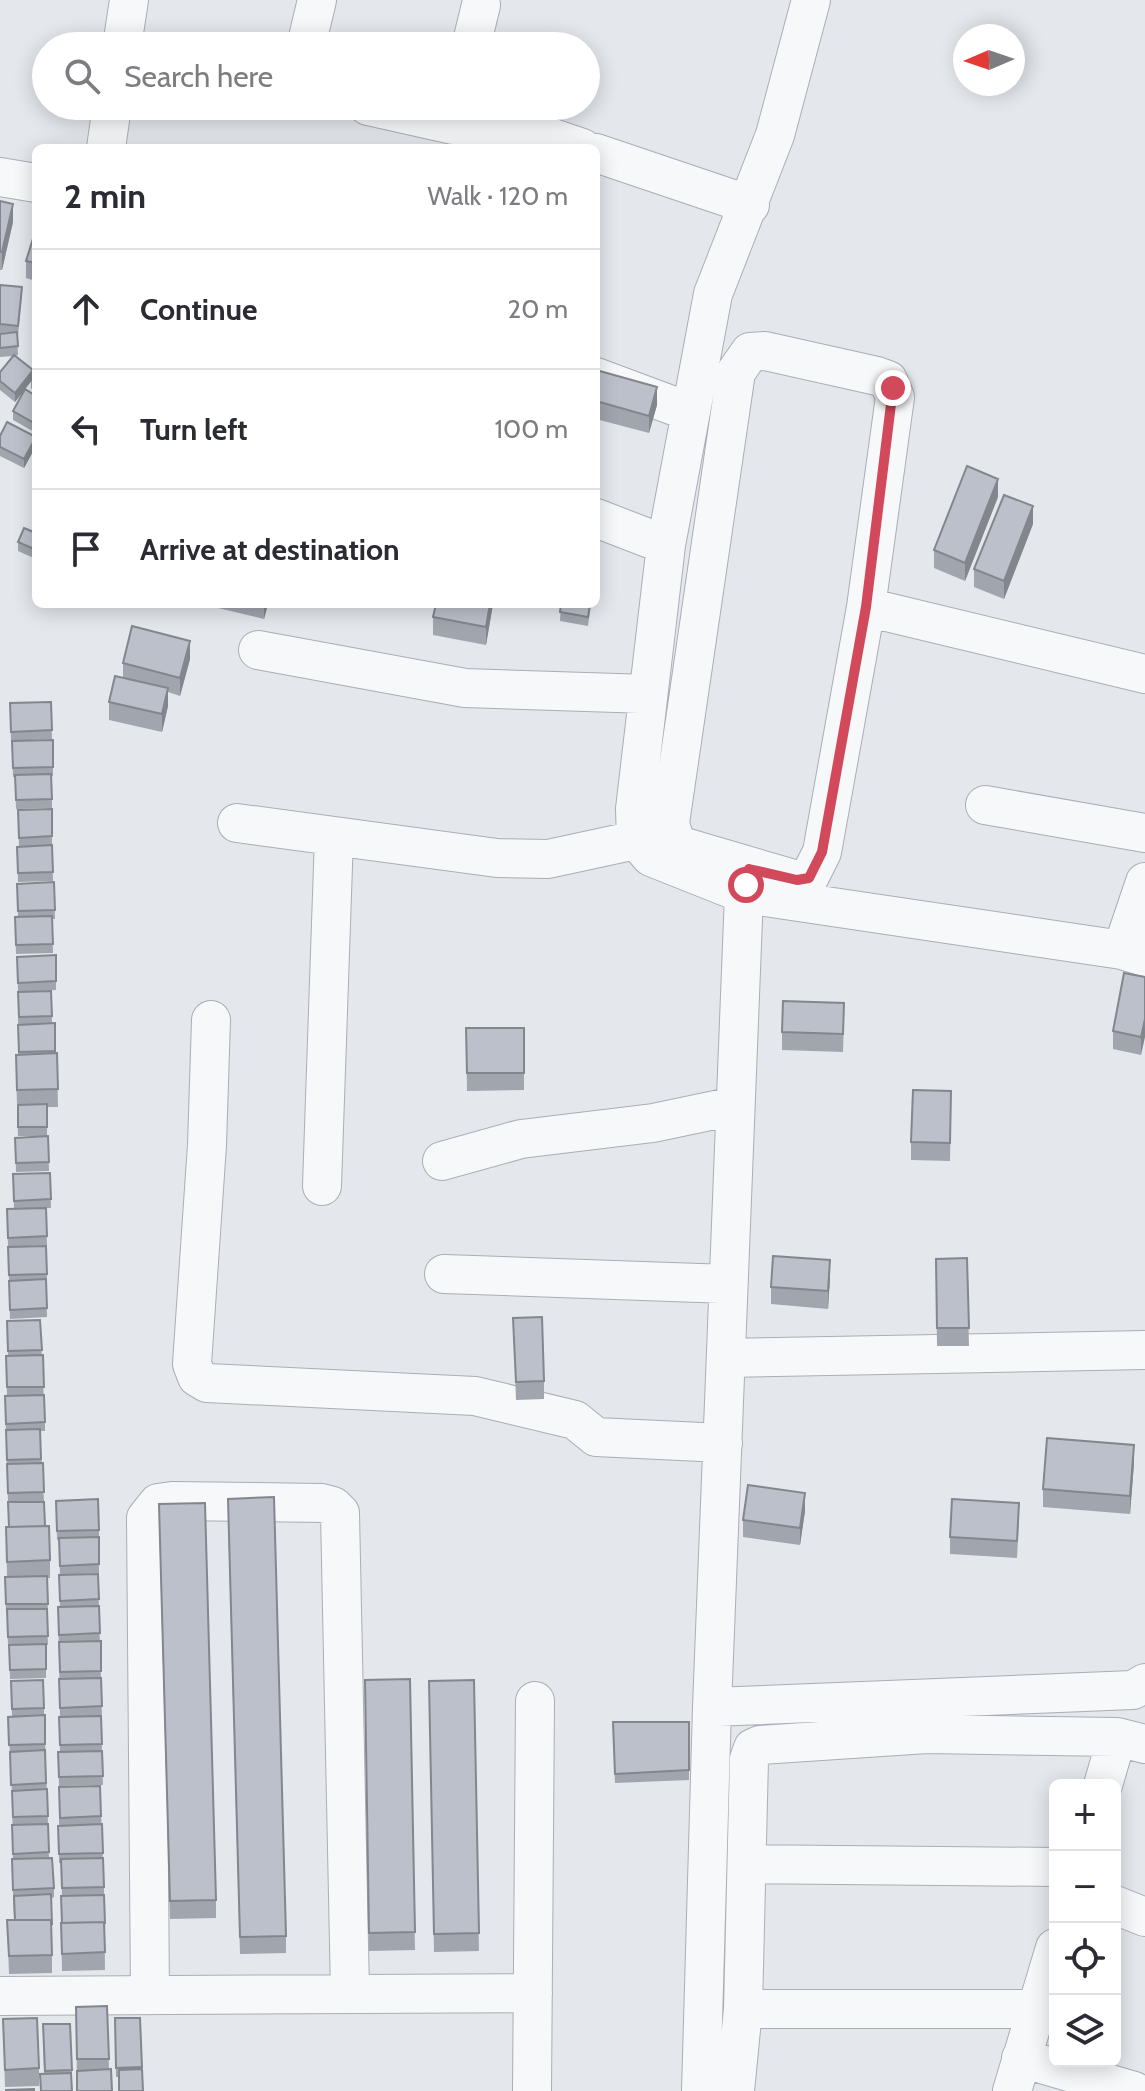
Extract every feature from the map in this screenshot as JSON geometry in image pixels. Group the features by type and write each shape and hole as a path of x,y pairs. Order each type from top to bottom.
{"street":[{"path":"124,32 129,0"},
{"path":"309,32 317,0"},
{"path":"811,0 775,135 713,294 666,545 635,809 636,840 651,857 746,881 1134,953 1145,882"},
{"path":"474,32 481,5"},
{"path":"107,144 110,120"},
{"path":"473,120 570,144"},
{"path":"600,154 750,205"},
{"path":"0,177 32,182"},
{"path":"765,351 877,376 888,380 893,388 866,607 816,870 809,878 797,880 746,881 681,846 675,841 670,823 736,372 750,352 765,351"},
{"path":"600,378 690,412"},
{"path":"600,520 666,545"},
{"path":"866,607 1145,674"},
{"path":"258,650 465,688 648,694"},
{"path":"985,805 1145,833"},
{"path":"237,823 510,858 548,859 636,840"},
{"path":"322,1186 334,836"},
{"path":"701,2091 734,1106 746,881"},
{"path":"211,1020 192,1364 197,1377 207,1383 475,1396 575,1420 596,1437 723,1443"},
{"path":"442,1161 521,1139 653,1123 734,1106"},
{"path":"444,1274 728,1284"},
{"path":"727,1358 1145,1350"},
{"path":"150,1993 146,1518 158,1503 172,1501 322,1503 333,1506 340,1513 350,1992"},
{"path":"712,1707 1133,1690 1145,1683"},
{"path":"532,2091 535,1701"},
{"path":"735,2091 743,2009 749,1864 749,1759 753,1748 760,1745 927,1734 1131,1740"},
{"path":"1107,1779 1131,1740"},
{"path":"749,1864 1049,1867"},
{"path":"1121,1907 1145,1917"},
{"path":"1049,1968 1016,2074 1134,2091"},
{"path":"0,1996 533,1993"},
{"path":"743,2009 1037,2009"}],"building":[{"path":"0,201 13,204 2,252 0,252"},
{"path":"32,242 32,262 26,261"},
{"path":"0,285 22,287 18,326 0,324"},
{"path":"17,332 18,346 0,348 0,334"},
{"path":"14,355 32,369 15,393 0,381 0,372"},
{"path":"600,371 657,387 649,416 600,402"},
{"path":"25,389 32,393 32,422 13,411"},
{"path":"7,422 32,435 32,444 24,459 0,447 0,436"},
{"path":"967,466 998,479 965,563 934,550"},
{"path":"1004,495 1033,506 1004,581 974,569"},
{"path":"24,528 32,531 32,548 18,542"},
{"path":"435,608 489,608 486,627 433,617"},
{"path":"560,608 589,608 588,617 560,612"},
{"path":"132,626 190,641 180,678 123,663"},
{"path":"115,676 168,688 162,714 109,702"},
{"path":"51,702 52,730 11,732 10,703"},
{"path":"53,740 53,767 13,768 12,741"},
{"path":"51,774 52,799 16,800 15,775"},
{"path":"52,809 52,836 19,838 18,810"},
{"path":"52,845 53,872 18,873 17,847"},
{"path":"54,882 55,910 18,911 17,884"},
{"path":"52,916 53,944 16,945 15,917"},
{"path":"56,955 56,981 18,983 17,957"},
{"path":"1124,973 1145,977 1145,1019 1141,1037 1113,1031"},
{"path":"51,991 52,1016 19,1017 18,992"},
{"path":"783,1001 844,1003 843,1034 782,1032"},
{"path":"55,1023 55,1051 19,1052 18,1025"},
{"path":"466,1028 524,1028 524,1073 467,1073"},
{"path":"57,1053 58,1089 17,1090 16,1055"},
{"path":"913,1090 951,1091 950,1143 911,1142"},
{"path":"47,1104 47,1127 18,1127 18,1105"},
{"path":"48,1136 49,1162 16,1163 15,1138"},
{"path":"50,1173 51,1199 14,1201 13,1174"},
{"path":"46,1208 47,1236 8,1238 7,1209"},
{"path":"46,1246 47,1274 9,1275 8,1247"},
{"path":"773,1256 830,1260 828,1291 771,1287"},
{"path":"967,1258 969,1328 937,1328 936,1259"},
{"path":"46,1279 47,1308 10,1310 9,1281"},
{"path":"542,1317 544,1381 516,1382 513,1318"},
{"path":"40,1320 42,1350 8,1351 7,1321"},
{"path":"43,1355 44,1387 7,1387 6,1356"},
{"path":"44,1395 45,1422 6,1424 5,1396"},
{"path":"40,1429 41,1459 7,1460 6,1430"},
{"path":"1047,1438 1134,1445 1130,1496 1043,1489"},
{"path":"43,1463 44,1492 8,1493 7,1464"},
{"path":"748,1485 805,1493 800,1528 743,1520"},
{"path":"274,1497 286,1936 240,1937 228,1499"},
{"path":"98,1499 99,1530 57,1531 56,1501"},
{"path":"952,1499 1019,1503 1017,1541 950,1537"},
{"path":"8,1502 44,1502 45,1526 9,1527"},
{"path":"205,1503 216,1900 170,1901 159,1504"},
{"path":"49,1526 50,1560 7,1562 6,1527"},
{"path":"99,1537 99,1564 60,1566 59,1538"},
{"path":"98,1574 99,1599 60,1601 59,1575"},
{"path":"47,1576 48,1604 6,1604 5,1577"},
{"path":"99,1606 100,1633 59,1635 58,1607"},
{"path":"7,1609 47,1609 48,1636 8,1637"},
{"path":"101,1641 101,1671 60,1672 59,1642"},
{"path":"46,1644 46,1669 10,1670 9,1645"},
{"path":"101,1678 102,1706 60,1708 59,1679"},
{"path":"410,1679 415,1932 369,1933 365,1680"},
{"path":"43,1680 44,1708 12,1709 11,1681"},
{"path":"474,1680 479,1933 434,1934 429,1681"},
{"path":"45,1715 45,1744 9,1745 8,1717"},
{"path":"101,1716 102,1744 60,1745 59,1717"},
{"path":"613,1722 689,1722 689,1770 615,1774"},
{"path":"45,1750 46,1783 11,1785 10,1752"},
{"path":"102,1751 103,1776 59,1777 58,1752"},
{"path":"100,1786 101,1816 60,1818 59,1787"},
{"path":"47,1789 48,1816 13,1817 12,1791"},
{"path":"48,1824 49,1852 13,1854 12,1825"},
{"path":"102,1824 103,1853 59,1854 58,1826"},
{"path":"52,1858 54,1888 13,1890 12,1859"},
{"path":"103,1858 104,1887 62,1888 61,1859"},
{"path":"51,1894 52,1924 51,1920 15,1920 14,1896"},
{"path":"104,1895 105,1924 62,1923 61,1896"},
{"path":"7,1920 51,1920 52,1955 9,1956"},
{"path":"104,1922 105,1952 62,1954 61,1923"},
{"path":"107,2006 109,2059 77,2059 76,2007"},
{"path":"37,2018 39,2068 5,2070 3,2019"},
{"path":"115,2018 140,2018 142,2067 116,2068"},
{"path":"43,2024 70,2024 72,2070 45,2071"},
{"path":"111,2069 112,2091 77,2091 77,2071"},
{"path":"142,2069 143,2091 119,2091 119,2070"},
{"path":"71,2073 72,2091 41,2091 40,2074"},
{"path":"6,2090 34,2091 6,2091"}],"route":[{"path":"746,885 749,869 797,880 809,878 816,870 822,852 866,607 895,397 893,388"}]}
